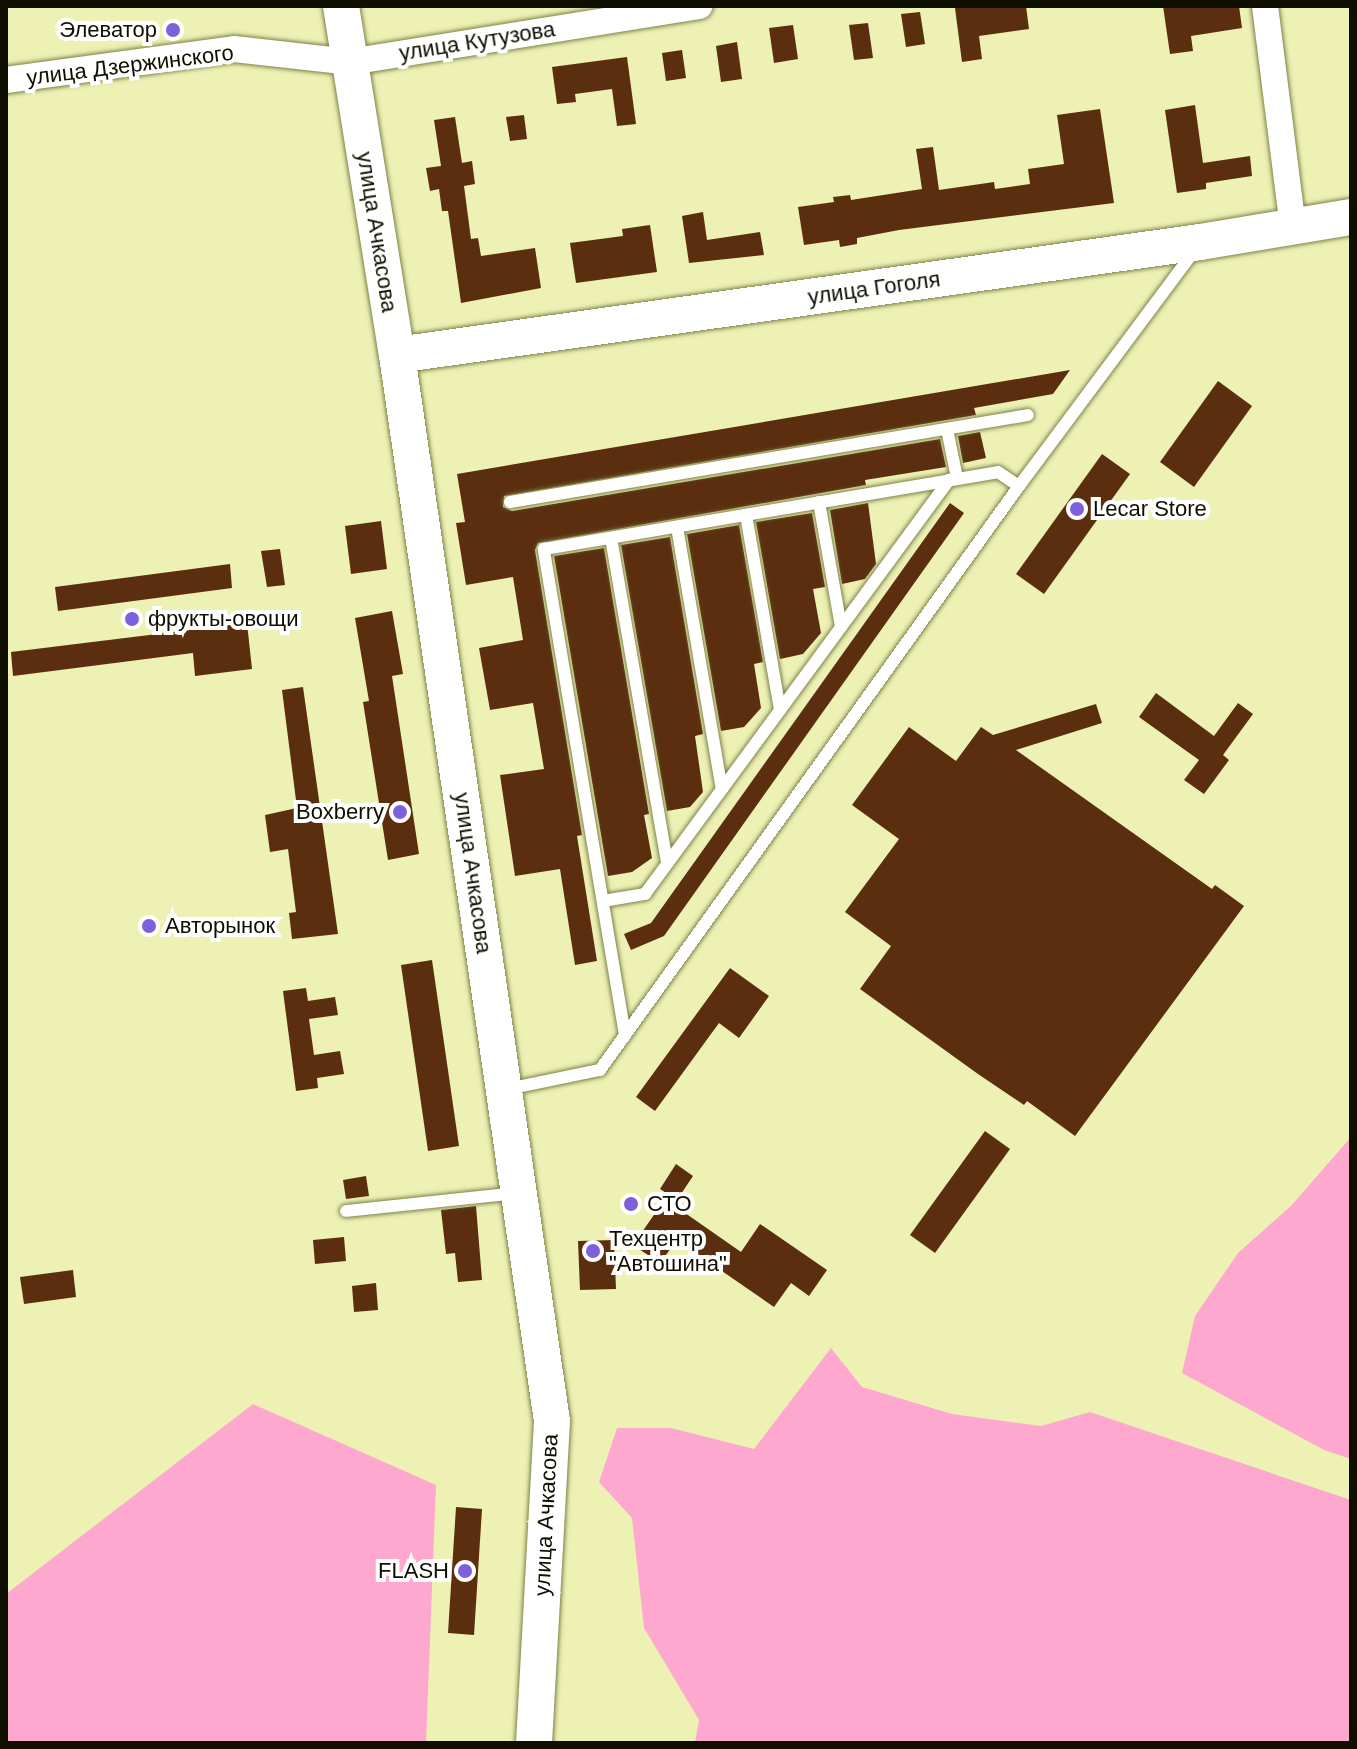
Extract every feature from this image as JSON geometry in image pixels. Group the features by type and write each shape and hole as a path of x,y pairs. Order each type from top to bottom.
{"main road":[{"name":"улица Ачкасова","path":"341,6 397,355 552,1421 534,1743"},
{"name":"улица Гоголя","path":"397,355 1200,242 1351,217"}],"street":[{"name":"улица Кутузова","path":"349,62 700,6"},
{"path":"1265,6 1293,227"},
{"name":"улица Дзержинского","path":"6,80 234,49 349,62"}],"lane":[{"path":"505,1089 600,1070 1019,486 1200,242"},
{"path":"510,502 1028,415"},
{"path":"603,901 645,894 953,479 947,429"},
{"path":"625,1035 544,549 998,472 1019,486"},
{"path":"819,502 841,627"},
{"path":"746,515 780,710"},
{"path":"677,527 722,789"},
{"path":"611,538 667,863"},
{"path":"346,1211 520,1192"}],"shaded area":[{"path":"1351,1137 1351,1459 1324,1450 1182,1373 1195,1316 1238,1253 1291,1206"},
{"path":"831,1348 862,1387 952,1414 1041,1426 1090,1412 1351,1500 1351,1743 695,1743 699,1720 644,1628 632,1518 599,1482 617,1428 671,1428 754,1449"},
{"path":"253,1404 436,1485 426,1743 6,1743 6,1594"}],"building":[{"path":"1026,6 1029,29 979,36 982,59 962,62 955,8"},
{"path":"1163,6 1239,6 1242,28 1191,36 1193,51 1170,54"},
{"path":"920,12 925,44 906,47 901,14"},
{"path":"868,23 873,58 854,60 849,25"},
{"path":"793,25 798,59 774,63 769,28"},
{"path":"737,42 742,79 721,82 716,46"},
{"path":"682,50 686,78 666,81 662,53"},
{"path":"627,57 636,124 617,126 612,89 575,94 576,102 557,104 552,67"},
{"path":"1195,105 1203,163 1250,156 1252,176 1206,183 1206,189 1177,193 1165,110"},
{"path":"1100,109 1114,203 899,230 857,238 857,244 840,247 839,240 804,245 798,207 834,202 833,197 850,195 851,200 922,189 916,149 933,147 939,190 994,182 995,189 1030,184 1028,169 1064,164 1057,115"},
{"path":"524,115 527,139 510,141 506,117"},
{"path":"455,117 462,163 472,161 475,184 464,186 471,239 478,238 481,256 535,248 541,288 461,303 448,211 442,211 439,189 430,191 426,168 441,166 434,120"},
{"path":"703,212 707,240 760,232 764,255 689,263 682,216"},
{"path":"650,225 657,272 576,283 570,243 623,236 622,229"},
{"path":"1070,370 1053,394 974,408 976,415 504,496 503,507 512,511 940,439 946,467 865,480 866,485 538,543 535,550 582,835 577,836 597,961 575,965 560,869 515,876 500,775 544,769 533,703 490,710 479,648 523,640 513,577 466,585 456,523 465,522 457,474"},
{"path":"1218,381 1252,406 1194,487 1160,462"},
{"path":"980,432 986,458 963,463 958,436"},
{"path":"1102,454 1130,474 1044,594 1016,574"},
{"path":"868,503 876,564 865,579 842,584 830,510"},
{"path":"950,503 964,513 664,936 631,950 624,934 651,923"},
{"path":"812,513 825,587 813,589 821,633 803,654 780,659 756,522"},
{"path":"381,521 387,569 351,574 345,526"},
{"path":"739,525 763,662 754,664 761,708 744,727 721,731 687,534"},
{"path":"670,537 703,734 695,736 703,792 690,807 667,811 621,545"},
{"path":"604,548 649,814 644,815 652,858 632,872 608,876 554,556"},
{"path":"280,549 285,585 267,587 261,551"},
{"path":"230,564 232,588 58,611 55,587"},
{"path":"392,611 403,674 392,676 419,854 388,860 363,702 369,701 355,618"},
{"path":"247,623 252,669 195,676 193,653 13,676 11,652"},
{"path":"303,687 338,934 292,939 289,913 296,912 288,849 270,852 265,815 297,808 282,690"},
{"path":"1156,693 1214,736 1238,703 1253,714 1223,755 1229,760 1204,794 1184,780 1199,760 1139,717"},
{"path":"1096,704 1102,723 1016,750 1212,889 1215,885 1244,906 1075,1136 1027,1101 1024,1105 978,1074 860,989 891,946 845,912 899,839 852,805 909,727 956,761 981,727 993,735"},
{"path":"432,960 459,1146 428,1151 401,965"},
{"path":"730,968 769,996 739,1038 719,1023 655,1111 636,1097"},
{"path":"306,988 308,1001 335,997 338,1015 309,1019 314,1055 340,1051 344,1074 317,1078 318,1088 296,1091 283,991"},
{"path":"985,1131 1010,1149 935,1253 910,1235"},
{"path":"676,1164 693,1176 677,1200 660,1189"},
{"path":"366,1176 369,1196 346,1199 343,1180"},
{"path":"665,1199 741,1252 760,1224 827,1270 809,1296 791,1283 774,1307 677,1240 660,1263 633,1245"},
{"path":"476,1206 482,1280 458,1282 455,1253 446,1254 441,1210"},
{"path":"344,1237 346,1261 315,1264 313,1240"},
{"path":"614,1240 616,1289 580,1290 578,1241"},
{"path":"73,1270 76,1297 24,1304 20,1277"},
{"path":"376,1283 378,1310 354,1312 352,1286"},
{"name":"FLASH","path":"456,1507 482,1509 474,1635 448,1633"}],"place":[{"name":"Элеватор","path":"173,30"},
{"name":"Lecar Store","path":"1077,509"},
{"name":"фрукты-овощи","path":"132,619"},
{"name":"Boxberry","path":"400,812"},
{"name":"Авторынок","path":"149,926"},
{"name":"СТО","path":"631,1204"},
{"name":"Техцентр \"Автошина\"","path":"593,1251"},
{"name":"FLASH","path":"465,1571"}]}
